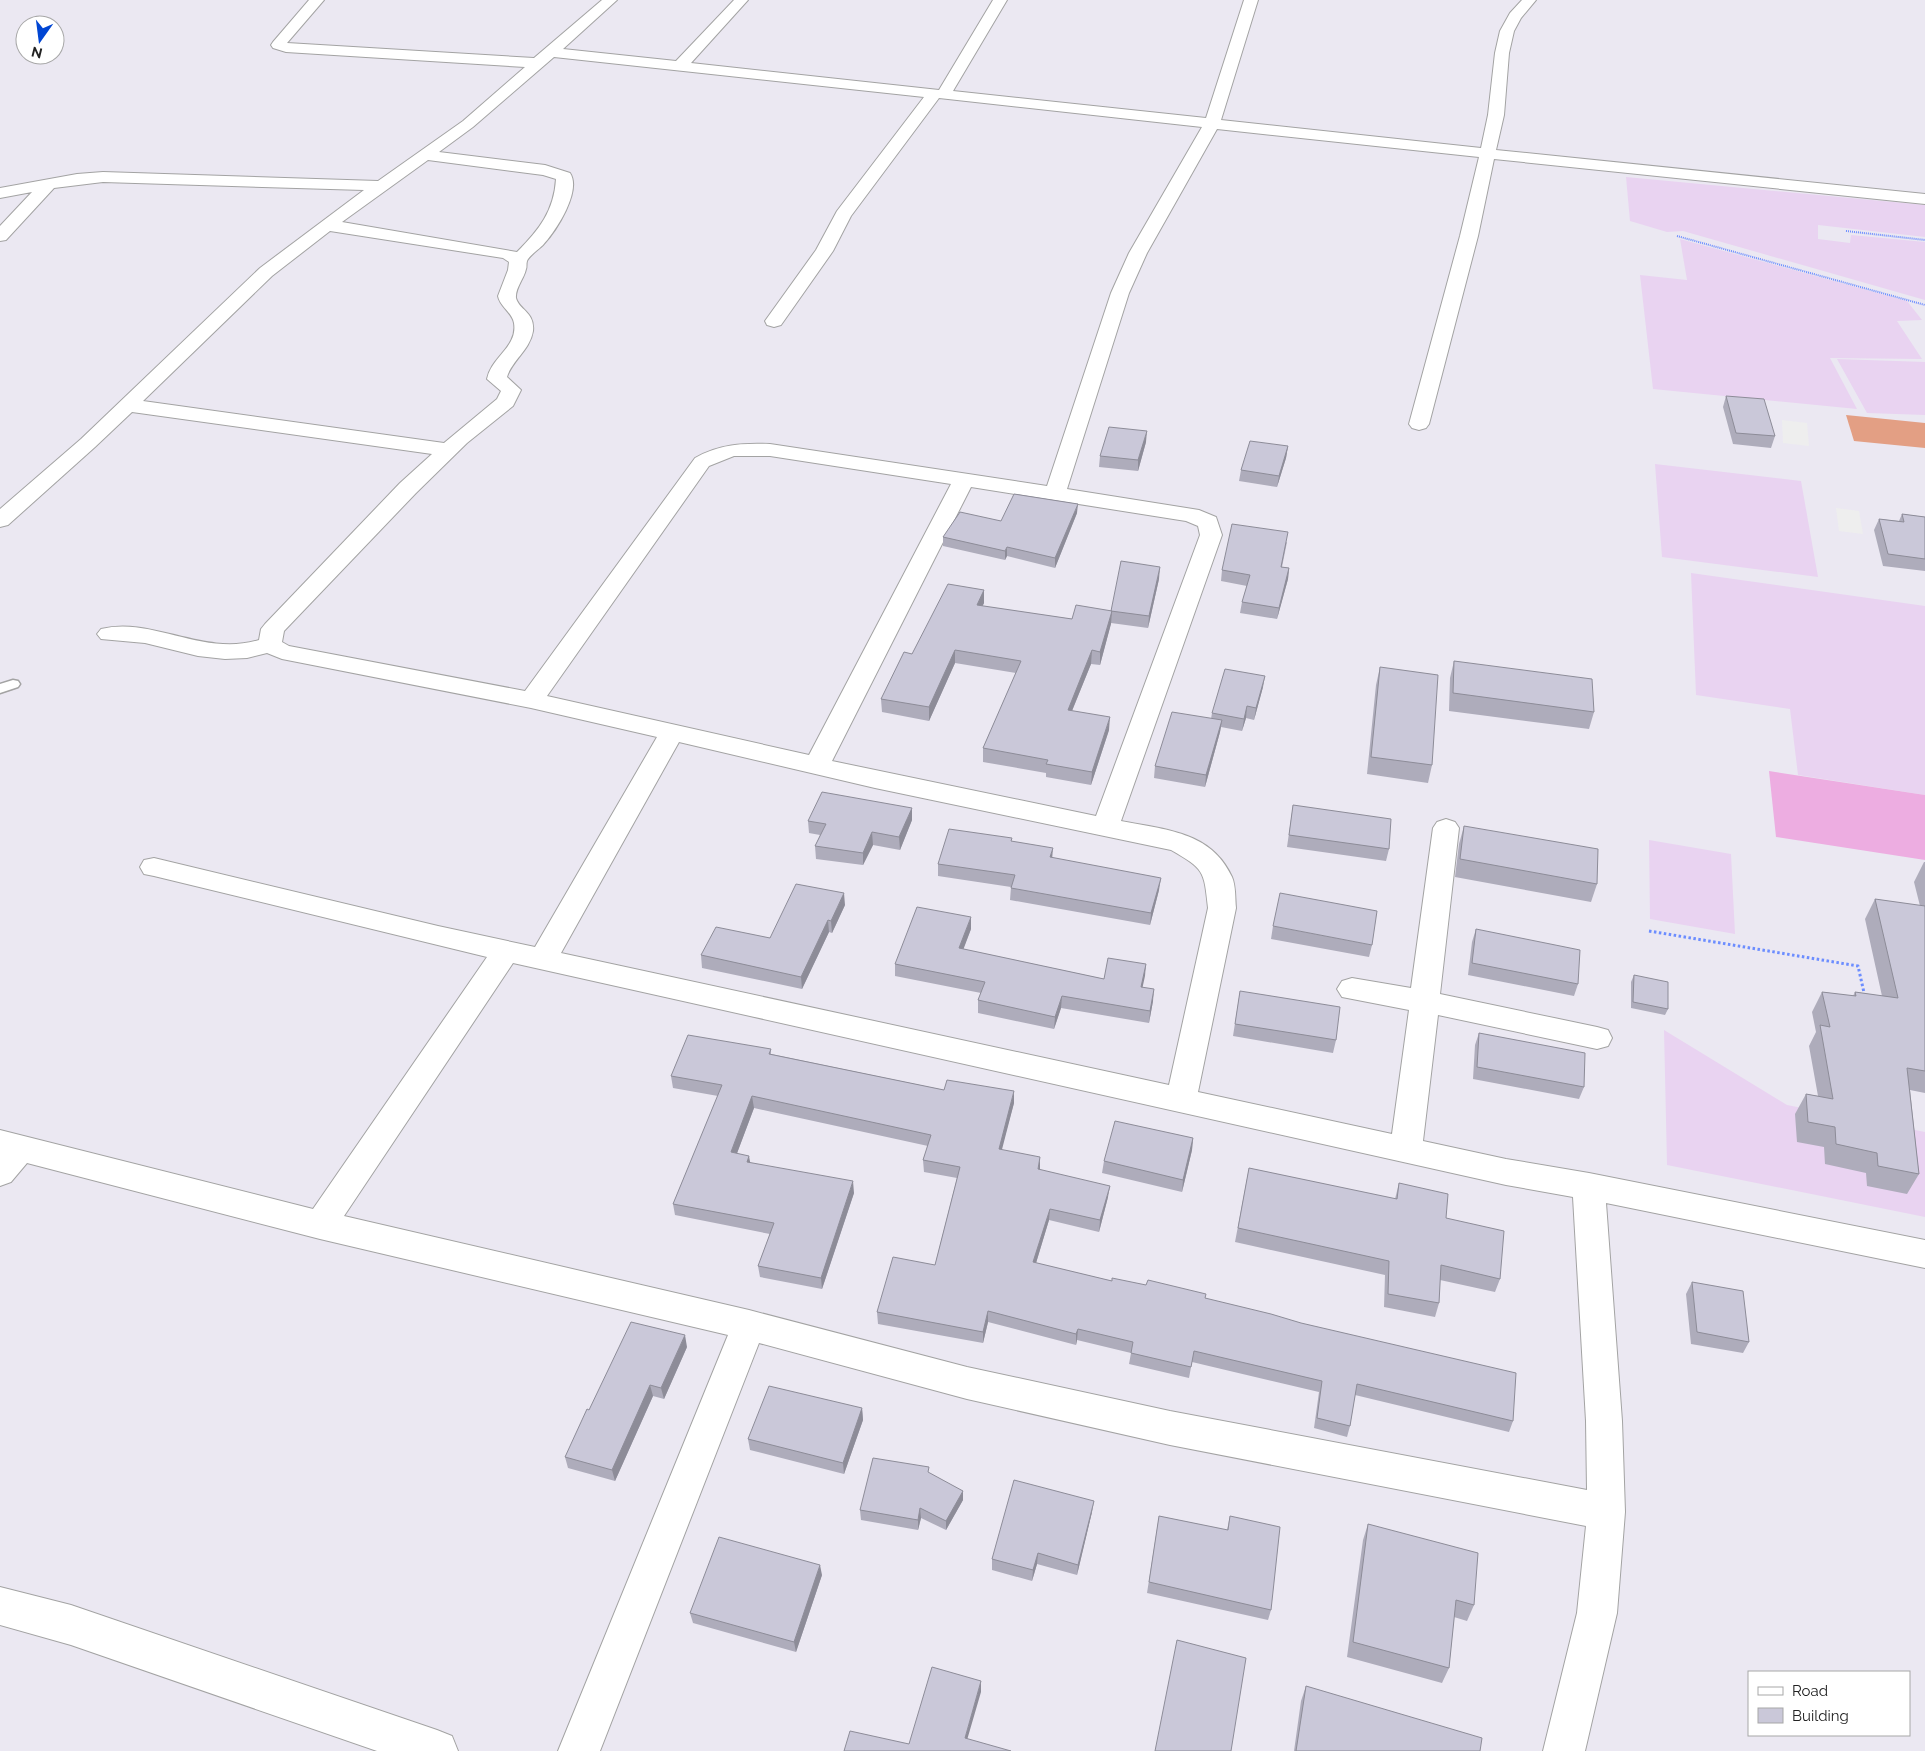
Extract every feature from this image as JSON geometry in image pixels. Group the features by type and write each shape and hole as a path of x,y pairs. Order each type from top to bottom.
{"street":[{"path":"318,0 300,16 278,45 286,48 546,58 680,66 1925,199"},
{"path":"0,520 128,405 266,272 327,225 468,124 546,58 610,0"},
{"path":"680,66 741,0"},
{"path":"774,321 824,251 843,215 940,93 1000,0"},
{"path":"1055,494 1120,293 1138,253 1212,123 1251,0"},
{"path":"1419,424 1469,236 1496,115 1502,53 1507,31 1515,16 1528,0"},
{"path":"425,155 545,170 564,176 564,191 557,215 541,238 518,260"},
{"path":"0,193 77,179 103,177 382,186"},
{"path":"0,236 48,185"},
{"path":"270,644 273,629 408,488 449,450 506,402 511,390 497,379 497,372 521,342 525,326 521,313 508,301 506,294 520,269 518,260 508,254 327,225"},
{"path":"128,405 449,450"},
{"path":"531,700 702,462 718,452 745,449 770,450 1191,515 1208,522 1211,535 1105,827"},
{"path":"816,766 964,480"},
{"path":"109,634 145,636 198,649 225,652 248,651 270,644"},
{"path":"270,644 282,652 531,700 816,766 1179,842 1207,859 1219,879 1222,908 1181,1100"},
{"path":"544,959 672,733"},
{"path":"1406,1150 1426,1002 1446,828"},
{"path":"154,867 438,936 1506,1172 1590,1186 1925,1254"},
{"path":"320,1225 506,951"},
{"path":"1352,989 1426,1002 1597,1038"},
{"path":"7,1154 749,1325 967,1383 1160,1426 1606,1512"},
{"path":"1564,1751 1597,1614 1606,1512 1604,1421 1590,1186"},
{"path":"579,1751 749,1325"},
{"path":"0,1606 71,1625 437,1751"}],"path":[{"path":"1846,231 1925,240"},
{"path":"1677,236 1925,305"},
{"path":"1649,931 1858,966 1866,999"}],"shaded area":[{"path":"1626,177 1925,205 1925,237 1818,225 1818,239 1850,243 1851,235 1925,242 1925,300 1683,231 1667,232 1630,221"},
{"path":"1680,239 1907,301 1922,320 1897,321 1922,359 1830,358 1857,409 1653,389 1640,275 1687,280"},
{"path":"1837,359 1925,362 1925,415 1867,413"},
{"path":"1846,415 1925,423 1925,448 1854,441"},
{"path":"1782,420 1807,423 1809,446 1783,443"},
{"path":"1655,464 1801,481 1818,577 1662,557"},
{"path":"1836,508 1859,511 1863,534 1839,531"},
{"path":"1691,573 1925,606 1925,795 1798,775 1790,709 1696,695"},
{"path":"1769,771 1925,795 1925,860 1776,837"},
{"path":"1649,840 1731,854 1735,934 1650,919"},
{"path":"1664,1030 1787,1105 1925,1132 1925,1217 1667,1165"}],"building":[{"path":"1726,396 1764,399 1775,436 1736,433"},
{"path":"1109,427 1147,431 1138,460 1100,456"},
{"path":"1250,441 1288,446 1279,476 1241,470"},
{"path":"1014,494 1078,504 1055,558 1007,547 1005,551 943,537 960,512 1001,521"},
{"path":"1902,514 1925,517 1925,559 1888,554 1879,519 1904,522"},
{"path":"1232,524 1288,532 1281,567 1289,568 1279,608 1242,602 1250,575 1222,570"},
{"path":"1121,561 1160,567 1149,616 1111,611"},
{"path":"948,584 984,590 977,605 1072,619 1076,605 1112,611 1100,652 1092,650 1068,710 1110,717 1092,772 1046,764 1048,760 983,748 1021,661 955,650 929,707 881,699 904,652 912,654"},
{"path":"1454,661 1592,679 1594,712 1453,693"},
{"path":"1380,667 1438,675 1432,765 1371,757"},
{"path":"1225,669 1265,676 1256,708 1247,706 1244,719 1212,713"},
{"path":"1172,712 1222,720 1206,775 1155,766"},
{"path":"822,792 912,808 899,837 872,832 863,853 815,846 826,824 808,821"},
{"path":"1293,805 1391,819 1389,849 1289,835"},
{"path":"1464,826 1598,849 1597,884 1460,859"},
{"path":"949,829 1012,838 1011,841 1053,848 1050,857 1161,878 1151,913 1011,888 1015,875 938,864"},
{"path":"796,884 844,893 831,921 828,920 801,977 701,955 716,927 770,938"},
{"path":"1280,893 1377,911 1372,945 1273,926"},
{"path":"1875,899 1925,906 1925,1071 1907,1068 1919,1174 1878,1166 1877,1153 1836,1144 1835,1127 1808,1122 1806,1094 1833,1099 1820,1025 1830,1027 1822,992 1856,996 1855,992 1898,998"},
{"path":"917,907 971,917 959,948 1104,979 1108,958 1146,964 1141,987 1154,989 1150,1011 1062,996 1055,1017 978,1000 985,982 895,964"},
{"path":"1476,929 1580,950 1578,984 1472,963"},
{"path":"1634,975 1668,982 1668,1009 1633,1002"},
{"path":"1240,991 1340,1007 1336,1040 1235,1024"},
{"path":"1479,1033 1585,1053 1584,1087 1477,1067"},
{"path":"688,1035 771,1049 769,1054 944,1090 947,1080 1014,1091 999,1149 1040,1157 1038,1169 1110,1186 1100,1220 1050,1209 1033,1262 1112,1281 1112,1278 1146,1285 1148,1280 1206,1294 1205,1298 1301,1323 1516,1373 1513,1421 1357,1384 1350,1426 1317,1418 1322,1381 1194,1351 1191,1367 1131,1353 1133,1342 1078,1329 1076,1334 988,1311 983,1332 877,1312 893,1257 935,1265 960,1167 923,1160 931,1135 752,1096 731,1152 749,1156 747,1162 853,1181 821,1278 758,1266 774,1223 673,1204 722,1085 671,1076"},
{"path":"1115,1121 1193,1138 1183,1180 1104,1161"},
{"path":"1249,1168 1397,1199 1399,1183 1448,1194 1446,1218 1504,1231 1500,1279 1441,1265 1439,1303 1388,1294 1389,1261 1238,1228"},
{"path":"1692,1282 1743,1291 1749,1342 1697,1332"},
{"path":"631,1322 685,1335 661,1388 650,1385 612,1470 565,1457 587,1409 589,1410"},
{"path":"769,1386 862,1408 843,1463 748,1439"},
{"path":"873,1458 929,1467 928,1472 963,1491 946,1521 920,1508 918,1520 860,1510"},
{"path":"1014,1480 1094,1501 1078,1565 1038,1553 1033,1570 992,1559"},
{"path":"1159,1516 1228,1530 1230,1516 1280,1527 1271,1610 1149,1582"},
{"path":"1368,1524 1478,1553 1474,1605 1456,1600 1449,1668 1353,1642"},
{"path":"719,1537 820,1565 794,1642 690,1613"},
{"path":"1177,1640 1246,1658 1231,1751 1155,1751"},
{"path":"932,1667 981,1681 965,1738 1011,1751 844,1751 850,1731 909,1744"},
{"path":"1306,1686 1482,1738 1480,1751 1296,1751"}]}
